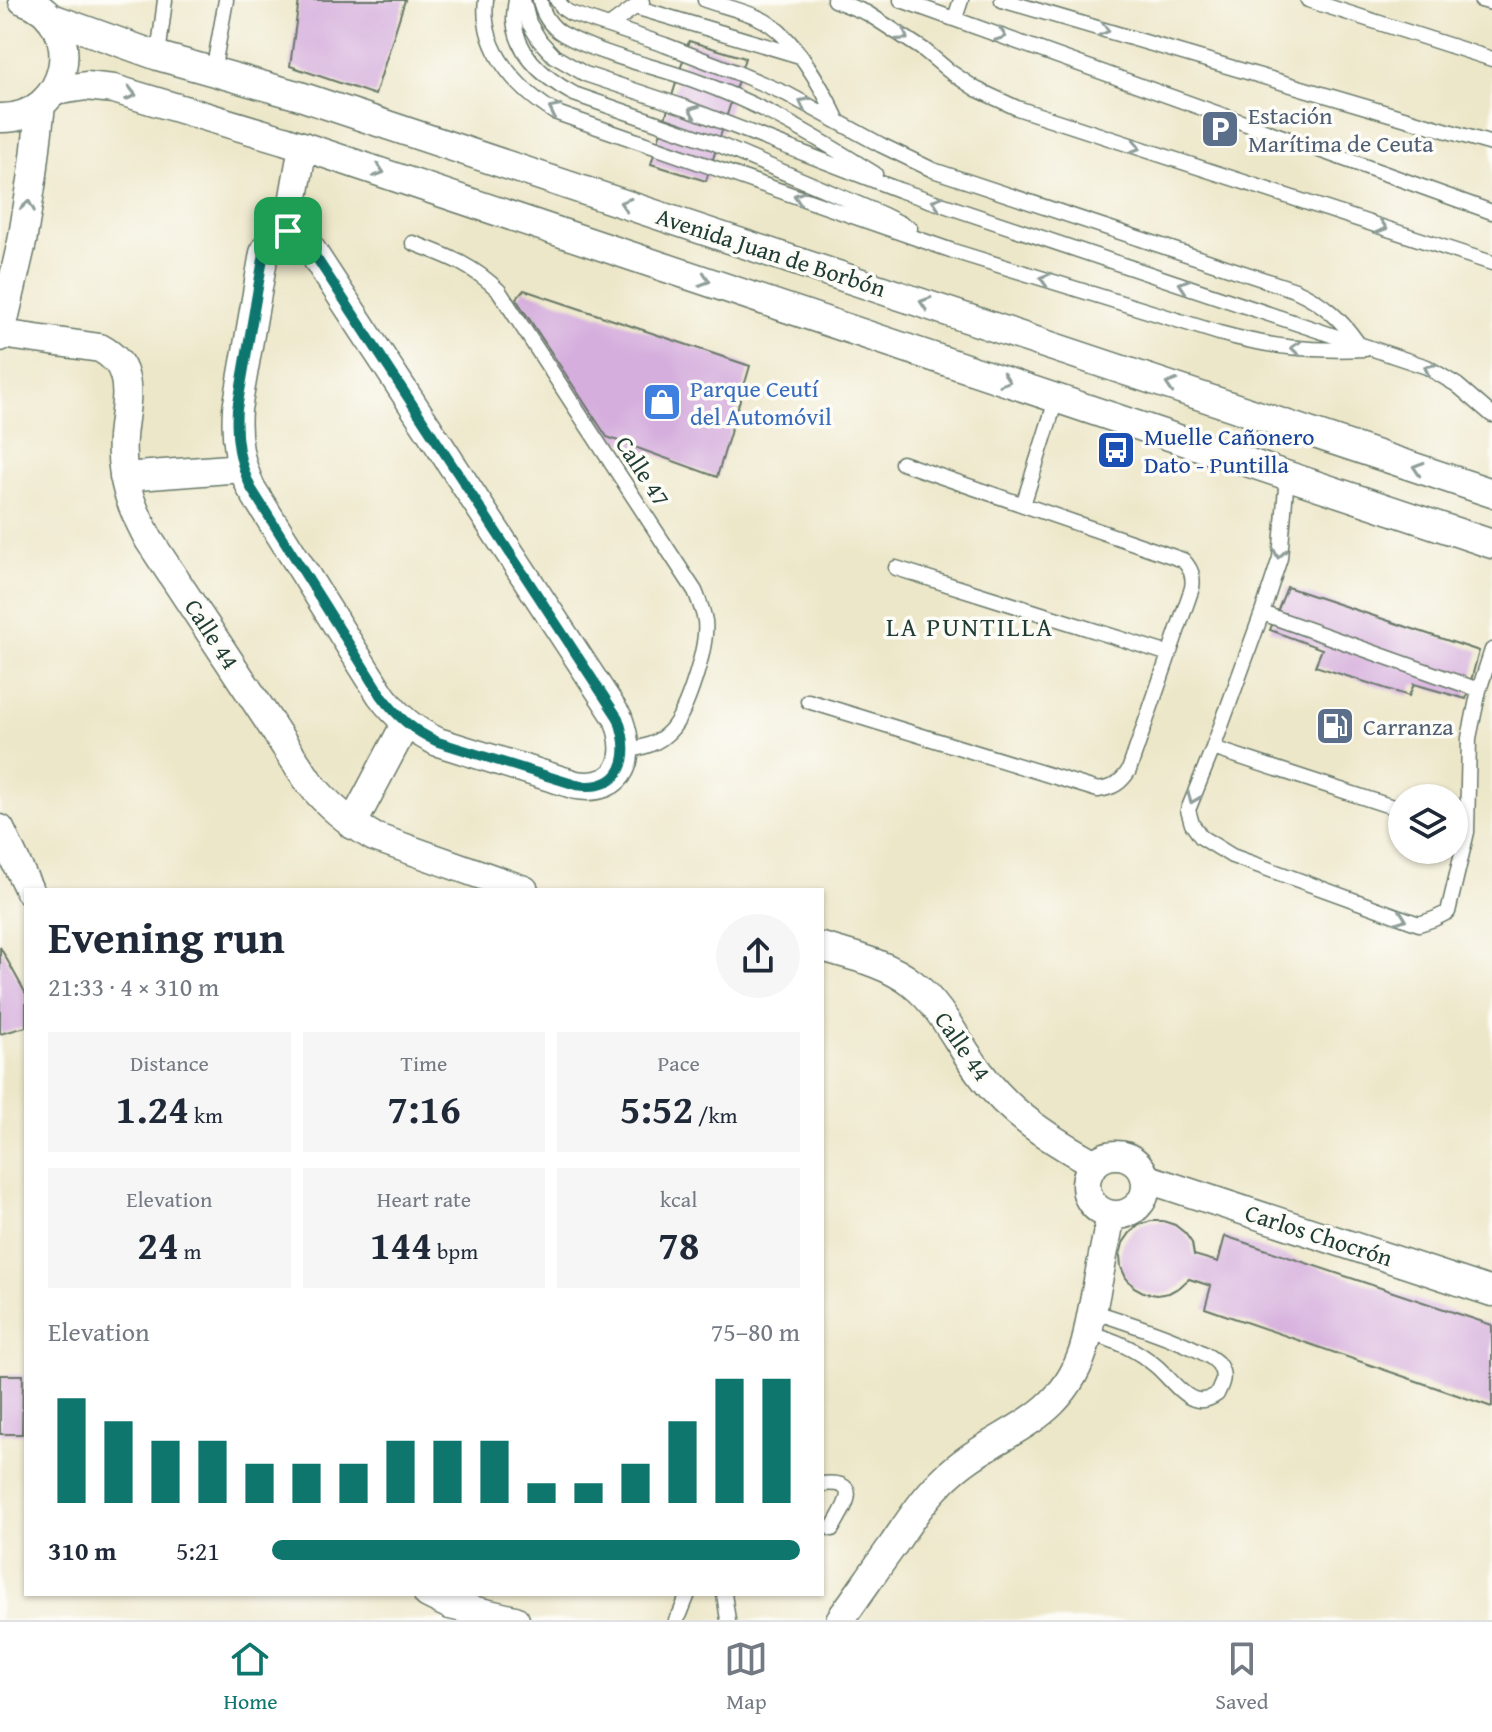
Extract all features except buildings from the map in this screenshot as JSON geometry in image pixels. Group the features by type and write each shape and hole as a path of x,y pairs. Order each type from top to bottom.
{"street":[{"name":"Avenida Juan de Borbón","path":"23,0 40,8 49,17 158,56 300,96 1492,493"},
{"path":"0,335 22,242 47,98 62,73 64,54 60,34 49,17"},
{"name":"Avenida Juan de Borbón","path":"0,118 23,115 47,98 86,86 146,97 303,146 1492,544"},
{"path":"288,231 303,146"},
{"path":"288,231 298,235 308,245 618,718 624,734 625,751 621,768 609,782 593,787 576,785 438,742 406,723 381,695 251,488 242,468 236,429 237,409 259,274 270,240 278,233 288,231"},
{"name":"Calle 44","path":"0,335 100,348 120,364 126,390 122,438 124,477 138,520 323,799 352,825 374,837 518,888"},
{"path":"124,477 242,468"},
{"path":"352,825 406,723"},
{"path":"0,829 28,888"},
{"name":"Calle 44","path":"824,948 876,964 911,982 940,1012 998,1095 1042,1133 1095,1164"},
{"path":"1120,1155 1136,1163 1145,1178 1144,1197 1138,1205 1121,1215 1102,1212 1089,1198 1087,1180 1090,1171 1095,1164 1111,1156 1120,1155"},
{"name":"Carlos Chocrón","path":"1145,1178 1492,1292"},
{"path":"840,1620 920,1505 942,1481 967,1459 1042,1412 1065,1390 1081,1359 1111,1215"},
{"path":"432,1596 450,1605 515,1620"}],"lane":[{"path":"158,56 165,0"},
{"path":"213,72 226,0"},
{"path":"486,0 488,29 503,65 534,100 554,112 953,251 1219,333 1295,349 1373,348"},
{"path":"516,0 514,21 526,54 561,87 715,143 884,215 953,251"},
{"path":"523,0 529,23 540,41 554,56 585,74 684,107 899,190 1427,367 1457,385 1492,415"},
{"path":"540,0 545,15 560,33 611,54 694,80 776,115 899,190"},
{"path":"557,0 570,13 665,45 787,94 933,170 1295,290 1331,311 1357,343"},
{"path":"705,0 761,19 784,37 800,56 838,122"},
{"path":"834,0 867,13 976,89 1017,108 1492,263"},
{"path":"901,0 1492,212"},
{"path":"955,18 961,0"},
{"path":"1002,0 1492,144"},
{"path":"1308,0 1492,59"},
{"path":"1481,0 1492,3"},
{"path":"609,26 640,3 800,56"},
{"name":"Calle 47","path":"413,243 465,264 499,291 695,591 701,605 705,620 704,646 679,719 656,742 625,751"},
{"path":"1023,505 1057,397"},
{"path":"808,701 1098,790 1117,785 1129,770 1192,588 1192,573 1183,560 902,463"},
{"path":"1287,476 1280,558 1188,810 1192,824 1201,837 1232,856 1419,924 1448,912 1455,864"},
{"path":"896,568 1169,654"},
{"path":"1262,613 1479,690"},
{"path":"1464,784 1469,738 1479,690 1492,650"},
{"path":"1213,748 1388,805"},
{"path":"1090,1322 1164,1336 1209,1356 1220,1366 1223,1380 1217,1394 1203,1401 1195,1400 1141,1355 1107,1338 1090,1322"},
{"path":"824,1484 838,1482 848,1494 848,1500 832,1529"},
{"path":"676,1620 687,1596"},
{"path":"724,1596 728,1620"}],"place":[{"name":"Estación Marítima de Ceuta","path":"1220,129"},
{"name":"Parque Ceutí del Automóvil","path":"662,402"},
{"name":"Muelle Cañonero Dato - Puntilla","path":"1116,450"},
{"name":"Carranza","path":"1335,726"}],"district":[{"name":"LA PUNTILLA","path":"970,626"}],"route":[{"path":"288,231 298,235 308,245 618,718 624,734 625,751 621,768 609,782 593,787 576,785 438,742 406,723 381,695 251,488 238,449 237,409 264,253 270,240 278,233 288,231"}]}
